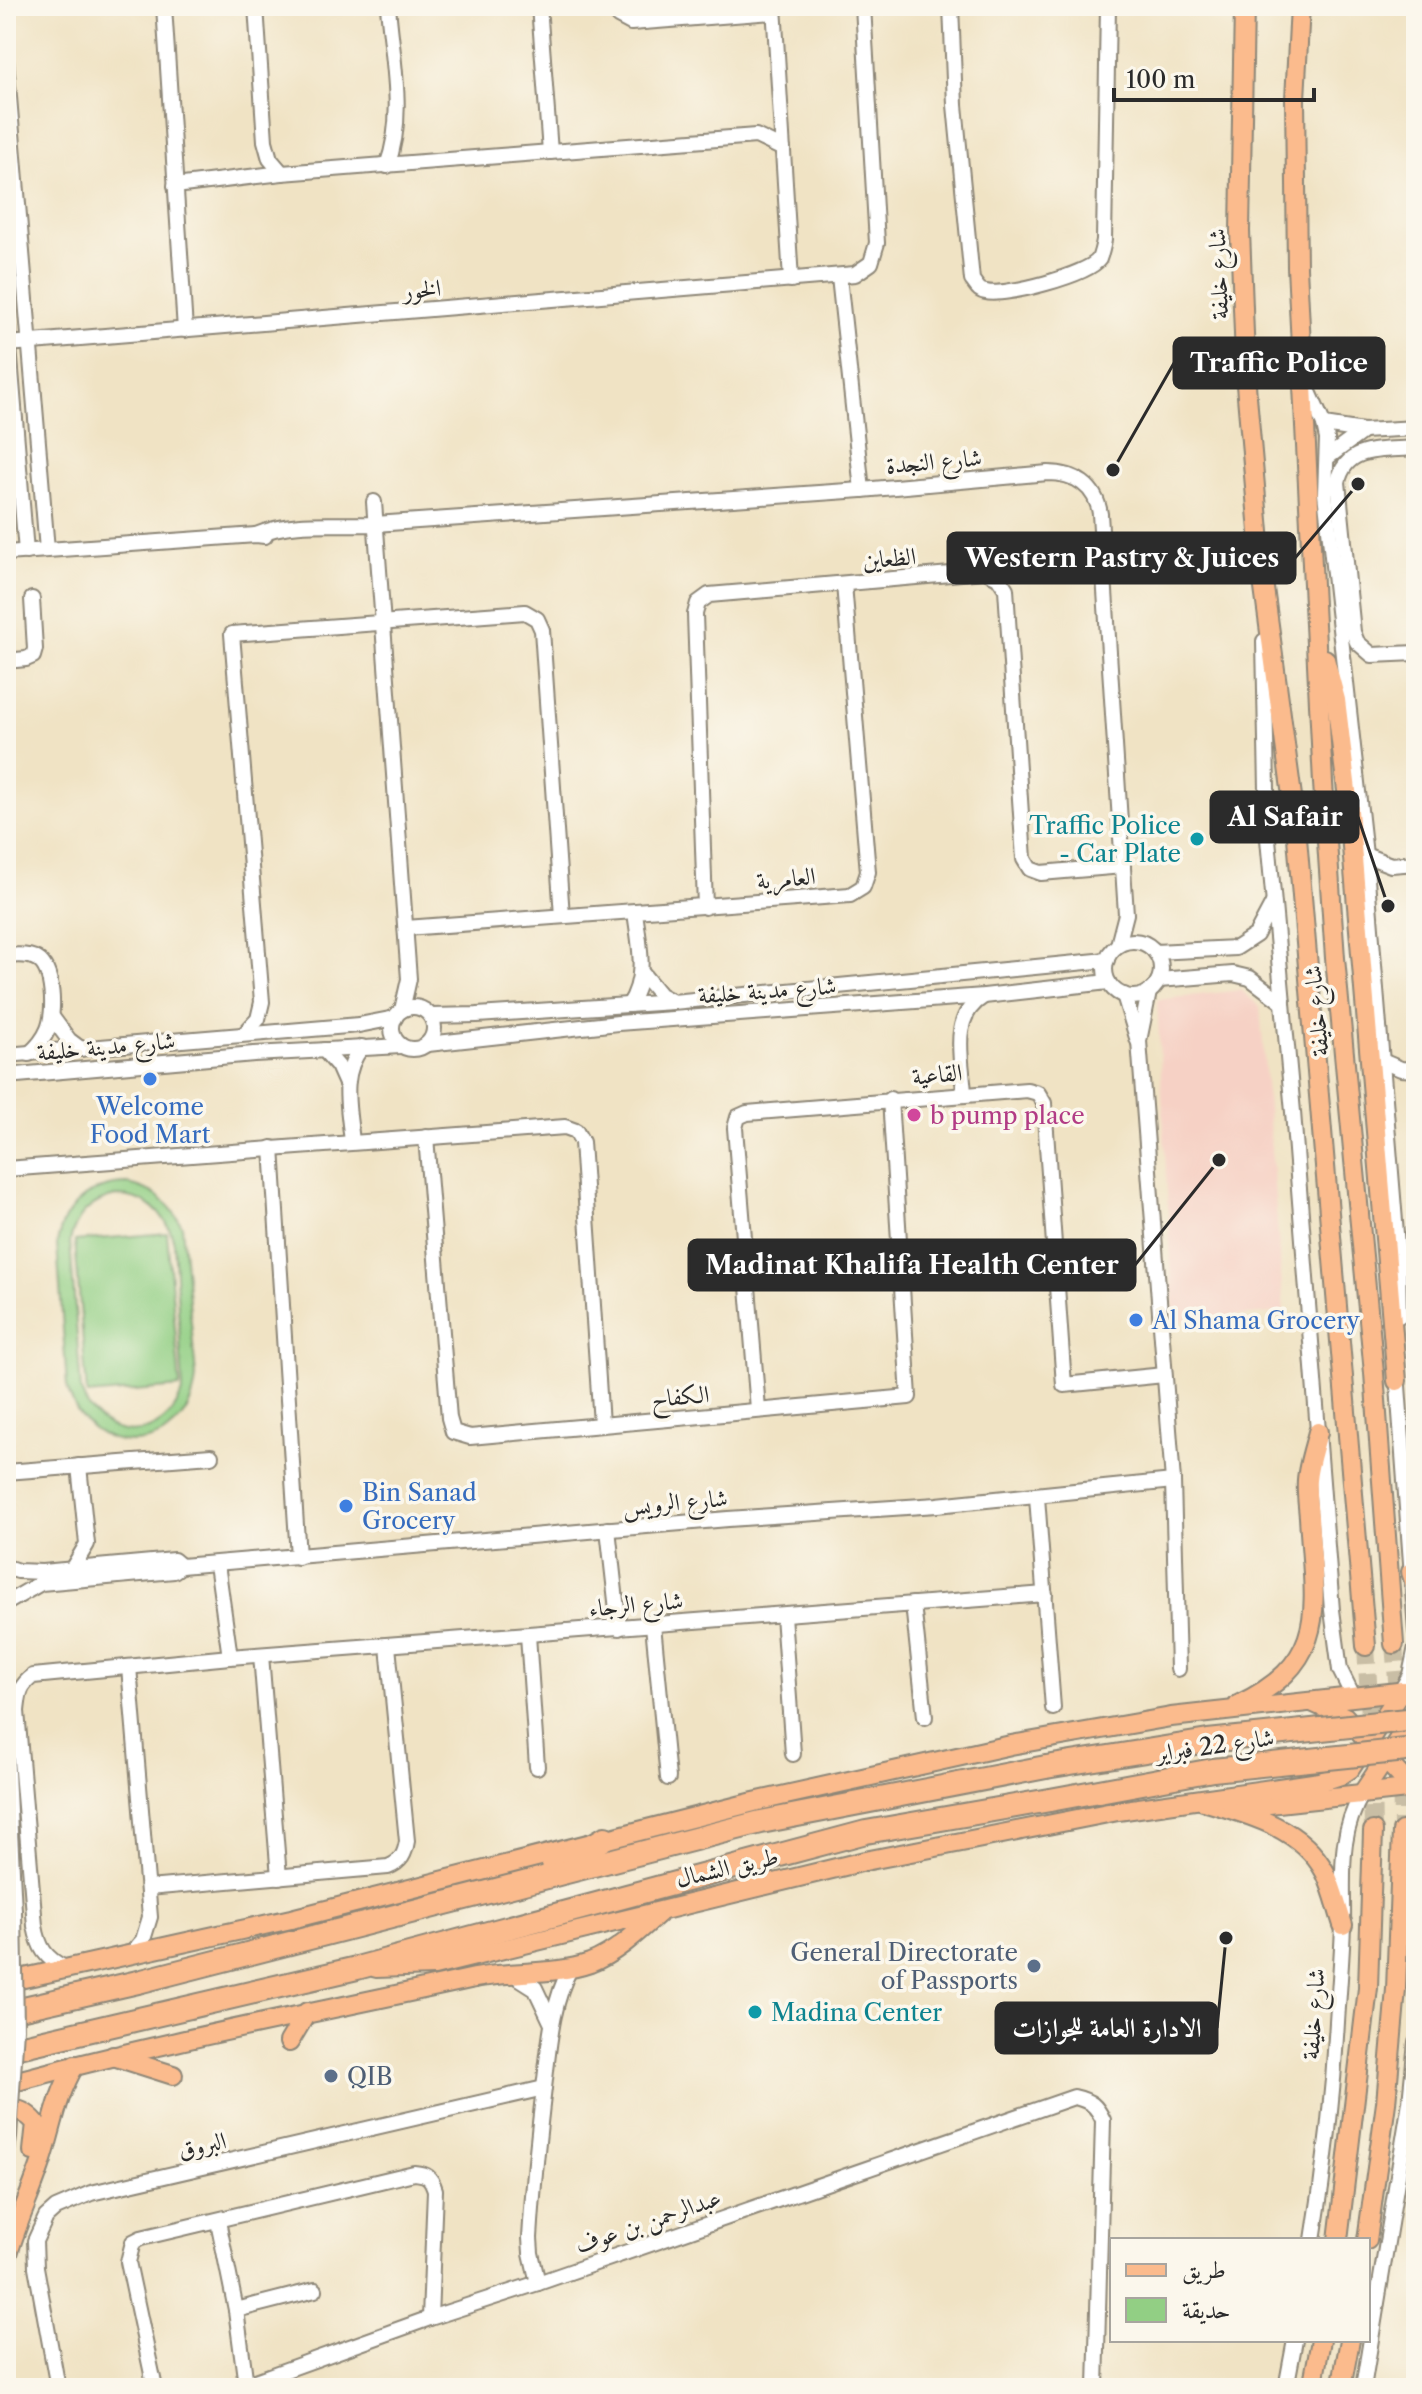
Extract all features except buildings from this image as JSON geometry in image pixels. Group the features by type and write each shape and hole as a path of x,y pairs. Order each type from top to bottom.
{"highway":[{"name":"شارع 22 فبراير","path":"1046,1767 1208,1741 1416,1719"},
{"name":"شارع 22 فبراير","path":"1050,1800 1213,1770 1409,1746"},
{"name":"طريق الشمال","path":"6,2012 138,1982 761,1822 1046,1767"},
{"name":"طريق الشمال","path":"6,2050 357,1968 866,1832 1050,1800"},
{"path":"362,1925 395,1908 578,1854 605,1838"}],"main road":[{"name":"شارع خليفة","path":"1244,6 1240,231 1246,385 1264,588 1296,826 1366,1646"},
{"name":"شارع خليفة","path":"1300,6 1295,99 1301,372 1335,958 1374,1373 1394,1644"},
{"path":"1316,621 1336,700 1348,799 1397,1381"},
{"path":"1226,1711 1277,1683 1296,1663 1309,1641 1315,1616 1307,1480 1318,1432"},
{"path":"6,1982 291,1919 605,1838 1011,1745 1171,1717 1409,1690"},
{"name":"طريق الشمال","path":"6,2084 110,2055 307,2012 482,1976 587,1964 609,1953 665,1909 865,1861 1118,1811 1320,1782 1350,1769 1373,1734 1409,1690"},
{"path":"1354,1698 1385,1759 1415,1791"},
{"path":"1314,1702 1373,1734 1409,1746"},
{"path":"1314,1702 1332,1738 1330,1762 1320,1782"},
{"path":"1416,1713 1409,1746 1416,1761"},
{"path":"1362,1794 1385,1759 1409,1746 1416,1728"},
{"path":"1228,1808 1415,1791"},
{"path":"1195,1799 1282,1829 1312,1853 1332,1889 1343,1925"},
{"name":"شارع خليفة","path":"1338,2238 1368,1988 1373,1831"},
{"path":"1367,2238 1391,2046 1402,1831"},
{"path":"357,1968 434,1966 665,1909"},
{"path":"404,1968 434,1977 482,1976"},
{"path":"289,2042 307,2012"},
{"path":"110,2055 173,2075"},
{"path":"15,2228 42,2159 55,2106 75,2065"},
{"path":"6,2110 19,2110 29,2115 36,2123 37,2132 6,2261"},
{"path":"1312,2388 1321,2342"},
{"path":"1341,2388 1350,2342"}],"street":[{"path":"164,6 185,330"},
{"path":"256,6 265,141 270,159 282,173"},
{"path":"387,166 395,141 397,115 388,6"},
{"path":"539,6 550,152"},
{"path":"614,6 618,16 631,23 774,9 791,280"},
{"path":"862,490 839,277 864,271 871,263 877,243 863,6"},
{"path":"951,6 955,105 972,280 980,291 990,294 1017,290 1086,269 1098,259 1104,240 1108,6"},
{"path":"6,61 47,550"},
{"path":"175,186 282,173 756,136 770,128 780,116"},
{"path":"756,136 783,149"},
{"name":"الخور","path":"8,344 839,277"},
{"path":"6,310 11,441 26,552"},
{"name":"شارع خليفة","path":"1301,372 1324,425 1328,457 1325,493 1368,886 1398,1258 1397,1381 1416,1631"},
{"path":"1324,425 1363,431 1416,428"},
{"path":"1328,457 1338,446 1363,431"},
{"path":"11,441 37,440"},
{"path":"1416,448 1356,455 1345,463 1338,482 1353,632 1363,650 1372,655 1416,653"},
{"name":"شارع النجدة","path":"6,553 256,535 284,527 375,524 1062,473 1076,477 1091,490 1100,514 1126,914 1118,945"},
{"path":"374,502 409,979 392,1033 401,1046 418,1050 428,1044 435,1030 409,979"},
{"name":"الظعاين","path":"705,907 695,614 698,603 709,595 985,571 998,577 1006,589 1024,859 1030,869 1041,873 1123,866"},
{"name":"العامرية","path":"406,928 850,895 863,887 868,872 844,584"},
{"name":"شارع خليفة","path":"1264,588 1268,839 1273,903 1335,1649 1342,1678 1354,1698"},
{"path":"6,661 33,656 32,599"},
{"path":"245,1033 258,1019 262,1002 232,634 525,612 537,619 542,630 562,916"},
{"path":"1365,855 1391,865 1416,863"},
{"path":"1368,886 1391,865"},
{"path":"1150,947 1161,969 1159,980 1149,992 1137,997 1124,995 1108,982 1107,960 1118,945 1126,942 1150,947 1236,948 1256,935 1273,903"},
{"path":"629,1005 635,996 641,972 635,912"},
{"name":"شارع النجدة","path":"1126,914 1150,947"},
{"path":"6,956 37,959 49,973 52,1017 48,1031 29,1054"},
{"name":"شارع مدينة خليفة","path":"427,1013 673,1002 1107,960"},
{"path":"641,972 660,995 673,1002"},
{"path":"1159,980 1233,974 1250,978 1283,1003"},
{"name":"شارع مدينة خليفة","path":"428,1044 618,1023 984,996 1108,982"},
{"path":"1139,1041 1149,992"},
{"path":"1124,995 1139,1041 1173,1481 1178,1669"},
{"path":"964,1093 961,1026 965,1013 984,996"},
{"path":"931,1000 944,1004 955,1013 961,1026"},
{"path":"262,1002 275,1023 285,1029"},
{"path":"398,1014 413,1007 427,1013"},
{"name":"شارع مدينة خليفة","path":"6,1055 359,1025 398,1014"},
{"path":"52,1017 81,1049"},
{"name":"شارع مدينة خليفة","path":"6,1076 254,1054 401,1046"},
{"path":"352,1142 347,1085 350,1065 362,1047"},
{"path":"324,1050 338,1066 347,1085"},
{"path":"1382,1061 1413,1070"},
{"path":"1384,1092 1395,1078 1413,1070"},
{"name":"القاعية","path":"758,1409 735,1128 738,1117 747,1113 890,1099 1027,1090 1038,1093 1044,1103 1064,1385 1164,1375"},
{"name":"الكفاح","path":"426,1137 449,1418 453,1432 470,1437 909,1397 890,1099"},
{"path":"6,1169 565,1127 576,1131 582,1142 601,1424"},
{"path":"272,1148 298,1557"},
{"path":"1398,1258 1416,1255"},
{"path":"6,1472 211,1456"},
{"path":"72,1569 87,1544 79,1466"},
{"name":"شارع الرويس","path":"181,1566 608,1529 1037,1497 1173,1481"},
{"path":"1037,1497 1053,1708"},
{"path":"608,1529 619,1628"},
{"path":"87,1544 109,1566"},
{"path":"6,1568 28,1571 72,1569 174,1560 181,1566 177,1570 41,1583 8,1603"},
{"path":"217,1564 230,1657"},
{"path":"6,1568 13,1589 8,1603"},
{"name":"شارع الرجاء","path":"38,1942 19,1743 19,1691 23,1683 33,1676 230,1657 1045,1594"},
{"path":"913,1604 925,1717"},
{"path":"783,1615 793,1754"},
{"path":"653,1625 668,1778"},
{"path":"528,1635 537,1767"},
{"path":"148,1894 388,1867 402,1858 407,1841 388,1646"},
{"path":"1409,1690 1416,1647"},
{"path":"261,1655 279,1877"},
{"path":"129,1667 150,1917 143,1940 131,1954"},
{"path":"6,1752 16,2028 6,2158"},
{"name":"شارع خليفة","path":"1313,2238 1332,2088 1343,1925 1345,1832 1362,1794"},
{"path":"6,2039 6,1956 22,1957 32,1952 38,1942"},
{"path":"38,1942 44,1955 65,1968"},
{"path":"538,2283 530,2238 544,2088 558,1997 571,1967"},
{"path":"511,1973 535,1988 552,2024"},
{"path":"1363,2388 1410,2102 1416,2042"},
{"name":"البروق","path":"58,2388 35,2254 39,2228 56,2208 91,2193 544,2088"},
{"name":"عبدالرحمن بن عوف","path":"241,2386 1074,2097 1097,2106 1103,2120 1105,2303"},
{"path":"155,2388 128,2262 133,2242 141,2238 414,2173 425,2174 432,2179 435,2190 430,2318"},
{"path":"218,2221 236,2310 241,2386"},
{"path":"236,2310 315,2290"},
{"path":"1096,2388 1105,2303"},
{"path":"1286,2388 1295,2342"}],"shaded area":[{"path":"1241,990 1260,1007 1284,1312 1174,1321 1157,1000"}],"green space":[{"path":"128,1184 154,1193 173,1210 182,1226 196,1376 190,1403 176,1423 158,1436 137,1442 115,1440 94,1430 78,1412 67,1386 57,1244 60,1231 80,1200 114,1185","holes":["127,1197 146,1203 161,1215 174,1243 183,1389 175,1407 163,1421 133,1432 102,1422 90,1409 81,1391 70,1241 76,1224 92,1206 107,1198"]},
{"path":"167,1233 180,1387 87,1395 75,1241"}],"tunnel":[{"path":"1394,1644 1399,1704"},
{"path":"1366,1646 1371,1735"},
{"path":"1401,1738 1402,1831"},
{"path":"1372,1780 1373,1831"}],"place":[{"name":"Traffic Police","path":"1113,470"},
{"name":"Western Pastry & Juices","path":"1358,484"},
{"name":"Traffic Police - Car Plate","path":"1197,839"},
{"name":"Al Safair","path":"1388,906"},
{"name":"Welcome Food Mart","path":"150,1079"},
{"name":"b pump place","path":"914,1115"},
{"name":"Madinat Khalifa Health Center","path":"1219,1160"},
{"name":"Al Shama Grocery","path":"1136,1320"},
{"name":"Bin Sanad Grocery","path":"346,1506"},
{"name":"الادارة العامة للجوازات","path":"1226,1938"},
{"name":"General Directorate of Passports","path":"1034,1966"},
{"name":"Madina Center","path":"755,2012"},
{"name":"QIB","path":"331,2076"}]}
